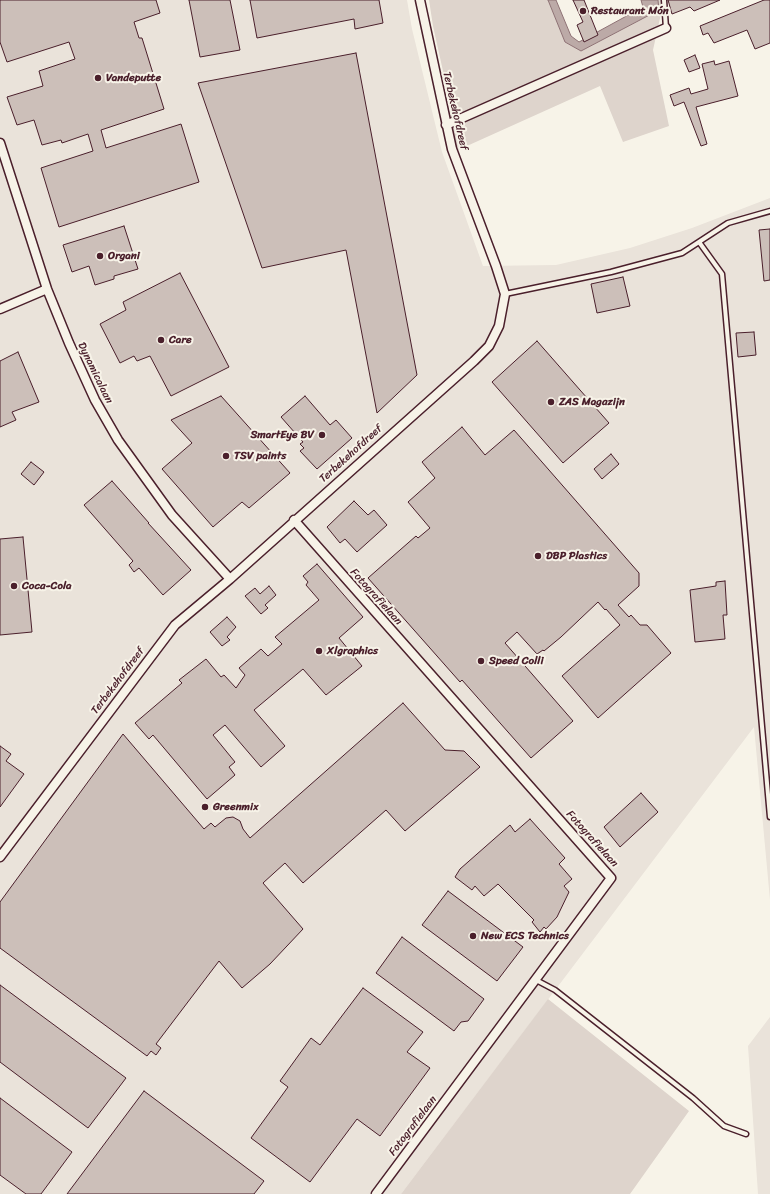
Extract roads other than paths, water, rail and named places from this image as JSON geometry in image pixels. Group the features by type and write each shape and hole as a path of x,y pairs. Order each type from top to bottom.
{"street":[{"name":"Terbekehofdreef","path":"0,857 175,625 230,579 294,520 474,362 489,346 499,326 505,294 452,149 420,0"},
{"path":"446,125 666,28"},
{"name":"Dynamicalaan","path":"0,143 47,289 69,343 95,400 118,440 172,515 230,579"},
{"path":"0,309 47,289"},
{"name":"Fotografielaan","path":"294,520 611,878 376,1194"}],"lane":[{"path":"664,0 666,28"},
{"path":"505,294 611,272 682,253 728,223 770,211"},
{"path":"699,242 722,274 770,817"},
{"path":"536,980 555,990 693,1098 724,1126 746,1134"}],"place":[{"name":"Restaurant Món","path":"583,11"},
{"name":"Vandeputte","path":"98,78"},
{"name":"Organi","path":"100,256"},
{"name":"Care","path":"161,340"},
{"name":"ZAS Magazijn","path":"551,402"},
{"name":"SmartEye BV","path":"322,435"},
{"name":"TSV paints","path":"226,456"},
{"name":"DBP Plastics","path":"538,556"},
{"name":"Coca-Cola","path":"14,586"},
{"name":"Xlgraphics","path":"319,651"},
{"name":"Speed Colli","path":"481,661"},
{"name":"Greenmix","path":"205,807"},
{"name":"New ECS Technics","path":"473,936"}]}
